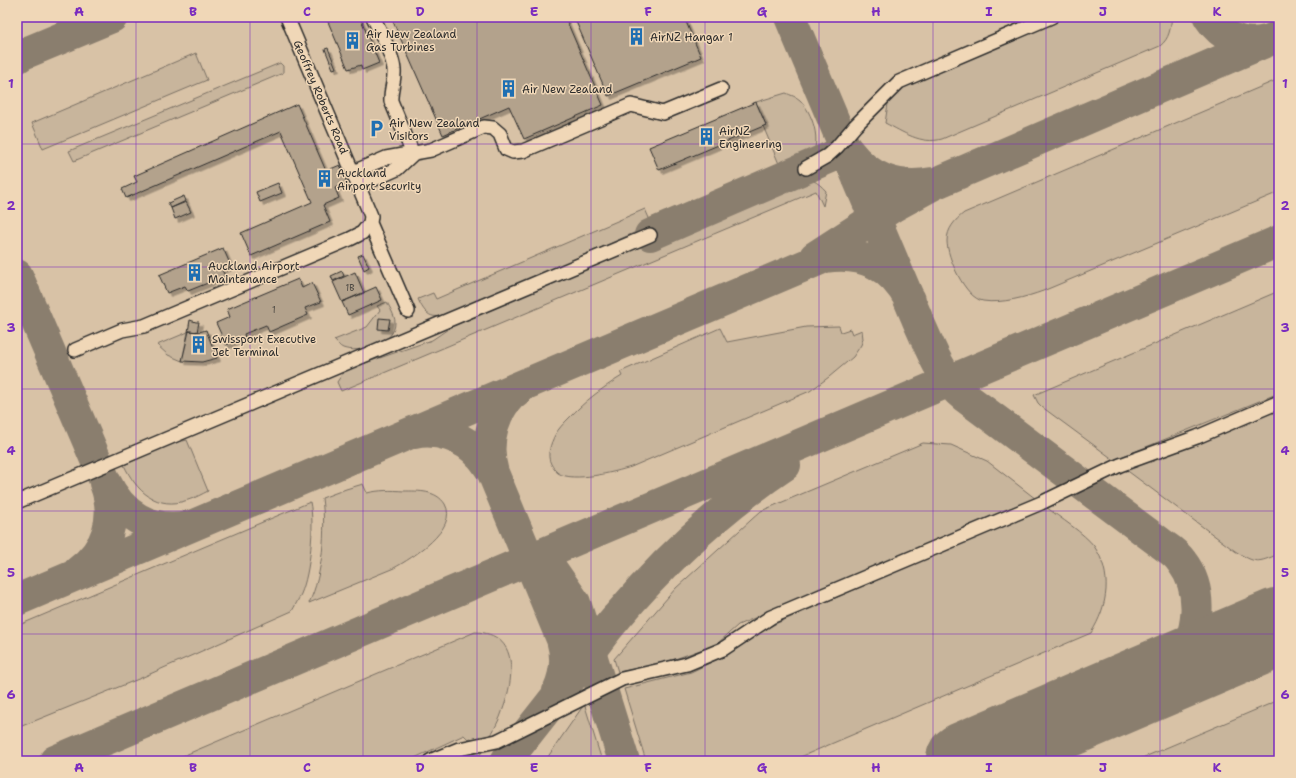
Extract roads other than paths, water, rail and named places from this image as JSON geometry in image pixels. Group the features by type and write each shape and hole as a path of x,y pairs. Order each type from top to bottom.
{"street":[{"name":"Geoffrey Roberts Road","path":"287,17 359,186 371,216 370,223 408,311"},
{"path":"373,17 392,60 394,69 391,101 413,154"},
{"path":"806,168 827,156 860,120 899,82 1051,17"},
{"path":"353,172 386,158 432,150 484,127 493,128 500,134 506,149 513,152 523,151 631,106 664,113 721,89"},
{"path":"359,186 397,169 413,154"},
{"path":"75,350 116,333 150,323 350,239 362,232 370,223"},
{"path":"17,502 650,235"},
{"path":"430,761 459,749 497,741 622,679 687,664 722,649 771,617 1041,503 1134,458 1197,437 1279,402"}],"place":[{"name":"AirNZ Hangar 1","path":"637,37"},
{"name":"Air New Zealand Gas Turbines","path":"353,40"},
{"name":"Air New Zealand","path":"509,89"},
{"name":"Air New Zealand Visitors","path":"376,129"},
{"name":"AirNZ Engineering","path":"706,137"},
{"name":"Auckland Airport Security","path":"324,179"},
{"name":"Auckland Airport Maintenance","path":"195,272"},
{"name":"Swissport Executive Jet Terminal","path":"199,345"}]}
